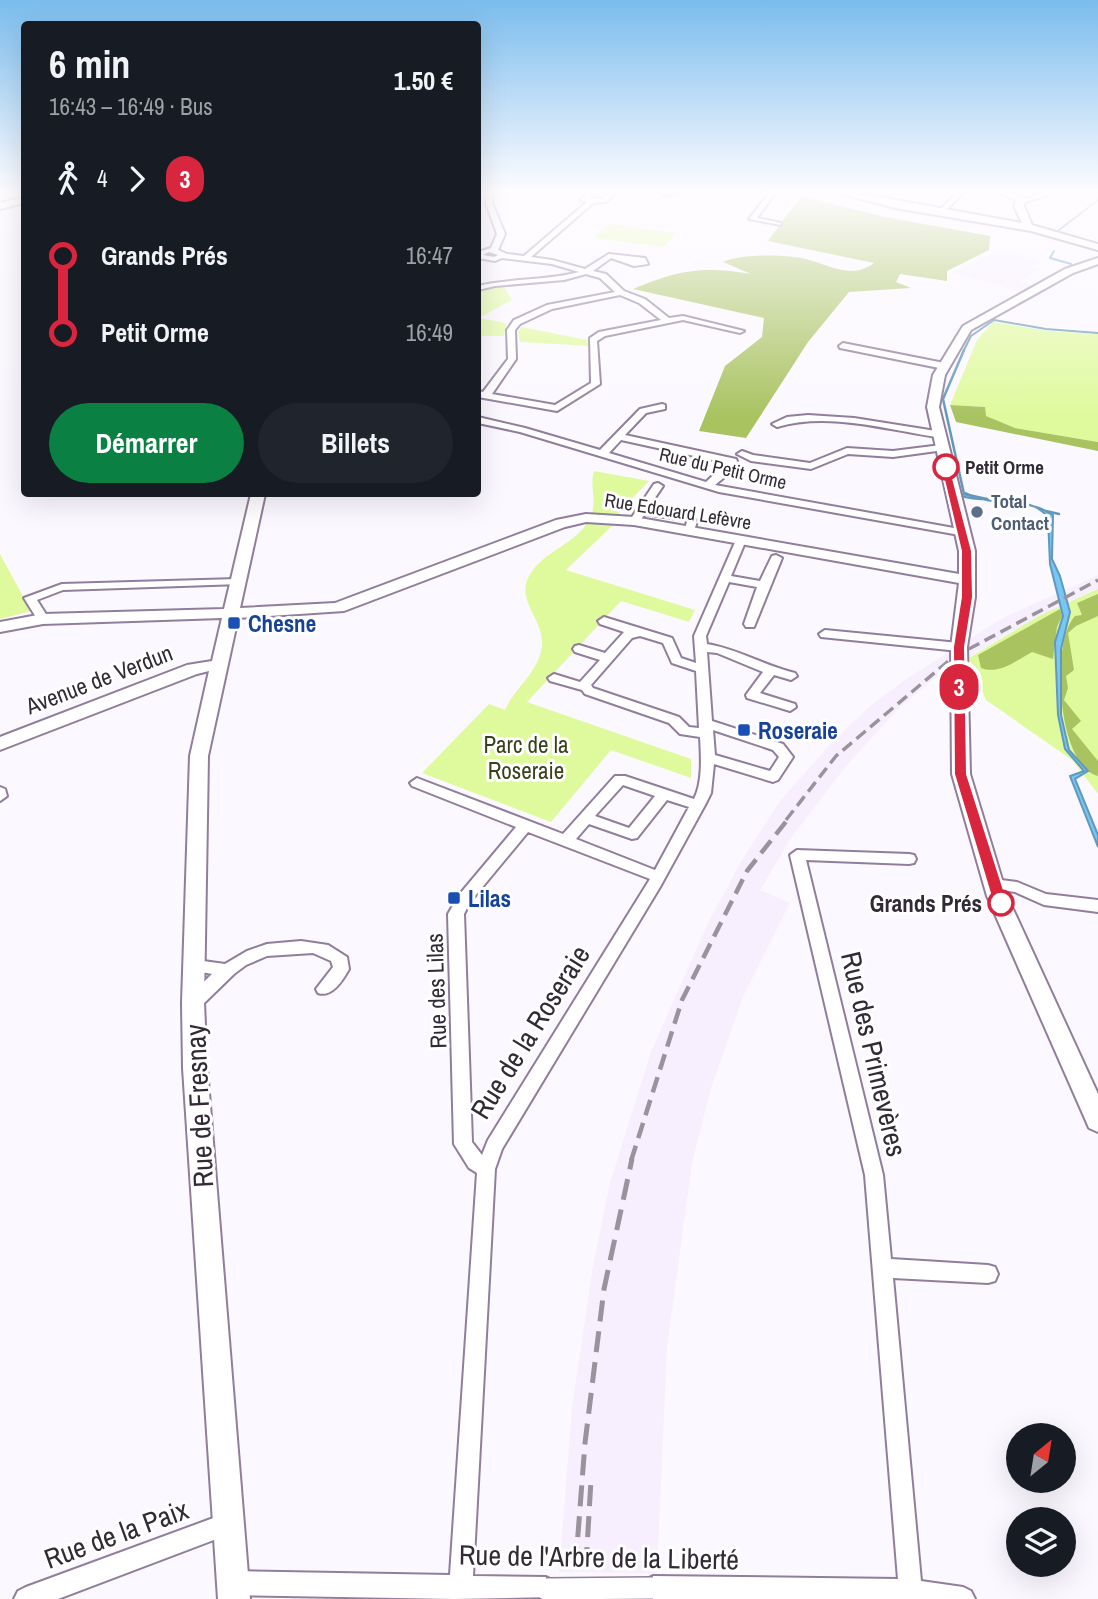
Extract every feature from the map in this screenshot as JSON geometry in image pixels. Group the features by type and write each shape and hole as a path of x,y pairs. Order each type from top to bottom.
{"street":[{"path":"572,267 603,275 621,293 642,301 667,321"},
{"path":"481,287 493,281 547,280 592,271 597,267"},
{"path":"1082,267 1069,271 967,328 935,386 933,407 936,434 965,533 967,580 959,647 961,774 993,884 1098,1121"},
{"path":"621,293 550,307 517,322 511,330 512,359 482,395 553,409 561,407 596,384 593,344 597,337 667,321 689,319 740,331"},
{"path":"843,346 944,366"},
{"path":"602,454 643,411 662,407"},
{"path":"777,424 784,419 826,418 936,434"},
{"name":"Rue du Petit Orme","path":"481,421 707,486 965,533"},
{"path":"619,437 732,461 729,468 707,486"},
{"path":"742,454 751,458 811,466 847,451 893,454 941,448"},
{"path":"637,515 662,486 677,478"},
{"name":"Rue de Fresnay","path":"233,1591 194,1003 199,756 257,497"},
{"name":"Rue Edouard Lefèvre","path":"0,627 43,620 338,608 561,523 586,518 637,515 689,531 967,580"},
{"name":"Rue de la Roseraie","path":"461,1585 486,1169 494,1146 698,805 707,779 708,758 700,647 704,623 741,540"},
{"path":"750,624 776,558"},
{"path":"724,578 764,585"},
{"path":"43,620 30,598 62,587 237,582"},
{"path":"604,621 668,641 676,660 701,669"},
{"path":"584,687 628,635 635,632"},
{"path":"825,634 959,647"},
{"path":"700,647 720,650 791,677"},
{"path":"579,649 607,658"},
{"name":"Avenue de Verdun","path":"0,744 193,669 218,665"},
{"path":"771,670 752,695 790,708"},
{"path":"554,678 674,720 685,731 707,729 778,747 786,757 773,777 708,758"},
{"path":"566,841 620,779 698,805"},
{"path":"417,783 656,876"},
{"path":"585,818 632,834 666,793"},
{"name":"Rue des Lilas","path":"486,1169 476,1162 463,1144 456,914 464,899 526,825"},
{"name":"Rue des Primevères","path":"909,859 797,855 874,1175 910,1595"},
{"path":"993,884 1017,887 1044,899 1098,906"},
{"path":"194,1003 226,970 260,949 319,947 341,961 341,969 324,989"},
{"path":"196,965 226,970"},
{"path":"881,1268 988,1274"},
{"name":"Rue de la Paix","path":"26,1599 227,1524"},
{"name":"Rue de l'Arbre de la Liberté","path":"233,1591 461,1585 546,1589 657,1588 910,1595 963,1599"}],"shaded area":[{"path":"964,267 1033,267 1039,269 1019,281 1033,286 1024,293 952,272"},
{"path":"1098,575 1098,589 1007,634 931,681 898,709 846,766 791,838 760,890 790,903 743,997 711,1088 692,1163 667,1347 657,1573 559,1572 572,1408 593,1266 610,1183 651,1052 708,923 743,858 781,800 829,746 869,707 906,679 1003,618"}],"green space":[{"path":"734,267 830,267 849,271 865,268 956,267 947,271 947,281 900,274 896,282 911,288 849,292 808,342 746,438 699,431 725,366 762,337 764,318 633,289 691,271 718,270 751,274"},
{"path":"503,285 512,300 481,317 481,288"},
{"path":"481,318 506,323 504,336 482,336 482,360"},
{"path":"993,322 1048,331 1098,334 1098,442 1015,428 985,416 985,407 950,405 977,340"},
{"path":"522,327 587,340 590,346 520,342 518,331"},
{"path":"950,405 985,407 986,416 1015,428 1098,442 1098,451 956,422"},
{"name":"Parc de la Roseraie","path":"594,471 649,481 621,510 613,525 566,570 695,610 689,622 621,601 527,702 691,759 691,778 611,750 551,822 422,773 489,704 505,710 537,663 542,636 526,595 528,578 541,561 577,535 590,518"},
{"path":"0,554 31,611 0,619"},
{"path":"1098,589 1098,794 1072,760 986,700 969,658 1039,616"},
{"path":"1098,594 1098,616 1076,626 1068,633 1074,670 1066,676 1068,688 1064,700 1081,721 1072,729 1098,761 1098,776 1084,767 1074,750 1066,728 1060,675 1067,630 1075,616 1082,615 1077,603"},
{"path":"1060,609 1062,616 1057,627 1053,659 1032,652 1001,668 981,668 978,655"}],"water":[{"path":"966,493 976,497 983,499 961,496"},
{"path":"983,499 1020,502 1033,506 997,502"},
{"path":"1033,506 1053,515 1052,559 1060,576 1070,612 1061,649 1061,715 1069,750 1088,771 1075,779 1098,835 1098,847 1070,776 1084,771 1065,749 1058,715 1055,642 1063,616 1050,564 1048,518"}],"waterway":[{"path":"964,350 971,336 994,320 1046,329 1098,333"},
{"path":"964,350 943,399 964,494 987,499"},
{"path":"1046,511 1059,514"}],"railway":[{"path":"786,820 836,756 952,658 1098,580"},
{"path":"631,1161 682,1000 747,871 788,819"},
{"path":"573,1599 585,1443 604,1289 632,1159"},
{"path":"584,1599 591,1480"}],"bus line":[{"name":"3","path":"946,467 965,533 967,551 967,597 959,647 958,755 971,814 1001,903"}],"place":[{"name":"Petit Orme","path":"946,467"},
{"name":"Total Contact","path":"977,512"},
{"name":"Chesne","path":"234,623"},
{"name":"Roseraie","path":"744,730"},
{"name":"Lilas","path":"454,898"},
{"name":"Grands Prés","path":"1001,903"}]}
